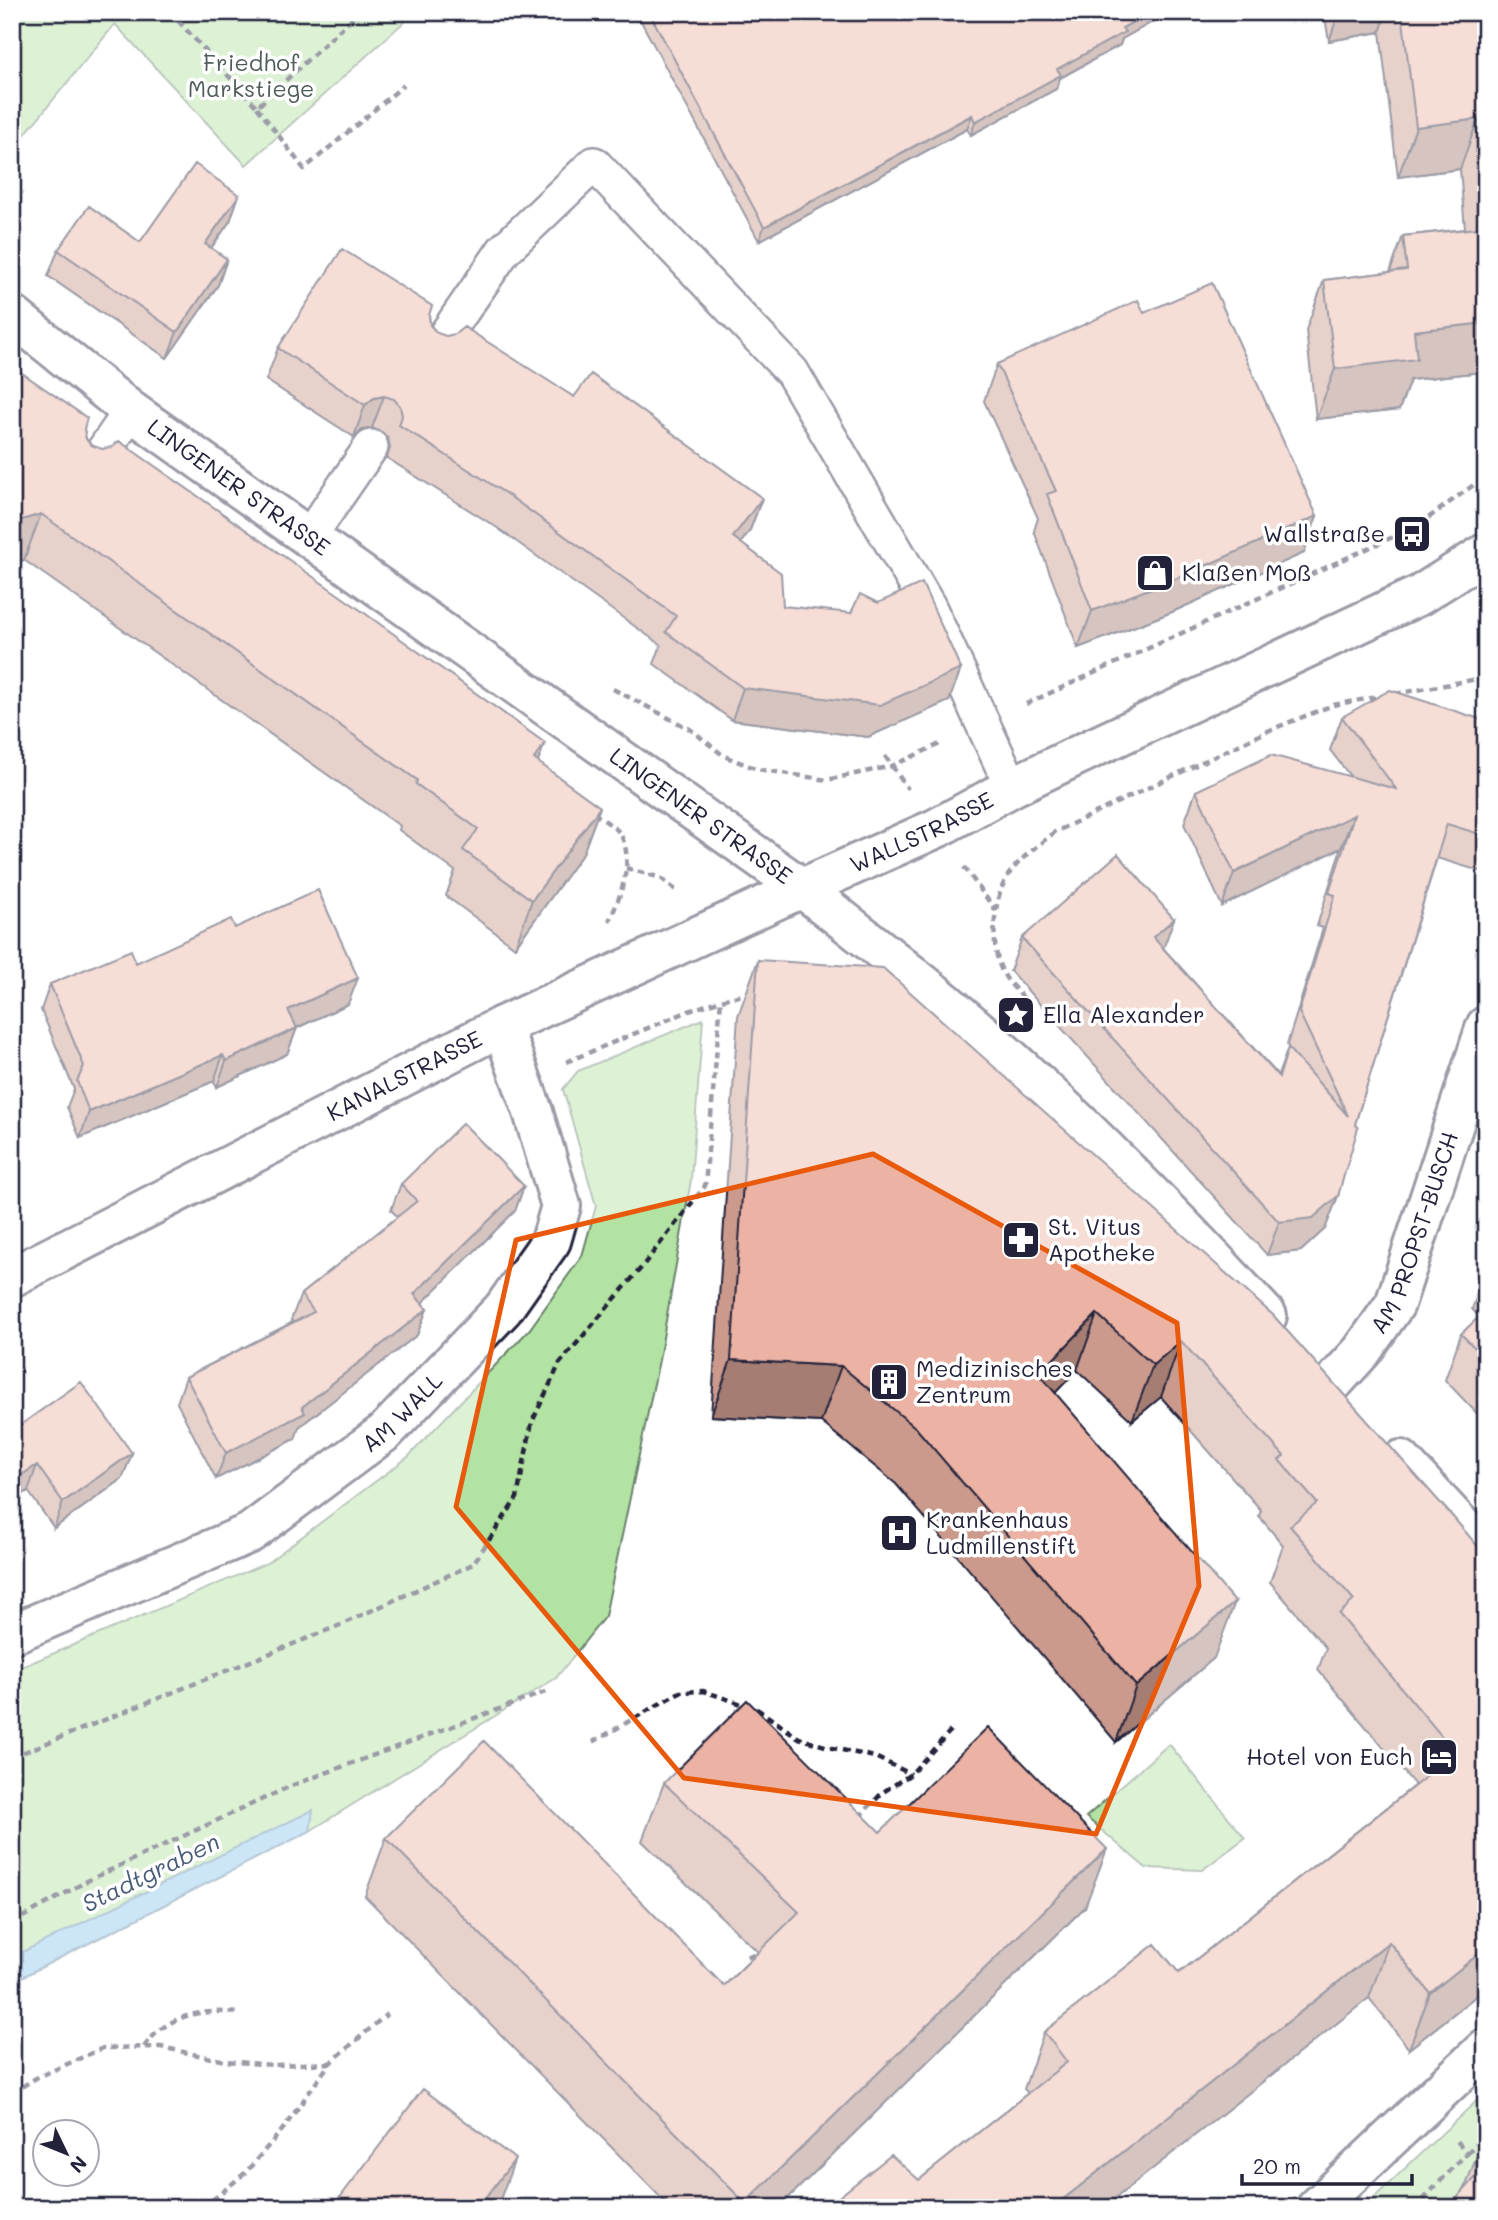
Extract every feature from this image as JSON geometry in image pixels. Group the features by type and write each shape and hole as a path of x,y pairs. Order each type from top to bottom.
{"street":[{"name":"LINGENER STRASSE","path":"12,315 131,411 802,888 922,983 1030,1076 1158,1199 1486,1552"},
{"name":"WALLSTRASSE","path":"802,888 937,828 1012,787 1420,596 1486,553"},
{"name":"WALLSTRASSE","path":"1420,596 1486,577"},
{"name":"KANALSTRASSE","path":"12,1277 502,1026 802,888"},
{"name":"AM WALL","path":"12,1634 250,1533 385,1432 503,1309 551,1241 561,1206 522,1080 502,1026"},
{"name":"AM PROPST-BUSCH","path":"1331,1385 1362,1351 1395,1304 1486,1026"},
{"path":"1317,2208 1486,2048"}],"lane":[{"path":"436,349 504,250 594,164 792,372 929,607 1012,787"},
{"path":"86,475 131,411"},
{"path":"309,537 371,447"}],"path":[{"path":"170,12 257,107 304,169 404,85"},
{"path":"257,107 359,12"},
{"path":"690,729 724,757 757,769 827,780 892,766 1418,526 1486,476"},
{"path":"996,912 1006,879 1027,854 1055,832 1270,730 1333,705 1459,683 1486,675"},
{"path":"885,756 892,766"},
{"path":"583,806 617,830 626,846 626,868"},
{"path":"522,1080 721,1000 758,993"},
{"path":"12,1757 338,1626 473,1564 517,1498 532,1422 560,1363 641,1268 705,1186 721,1000"},
{"path":"12,1923 89,1880 293,1785 548,1690"},
{"path":"593,1742 680,1692 703,1691 757,1709 799,1738 875,1757 911,1774"},
{"path":"856,1821 861,1812 883,1792 911,1774 954,1727"},
{"path":"747,1957 772,1947"},
{"path":"144,2048 155,2032 182,2017 212,2010 239,2013"},
{"path":"203,2208 245,2174 283,2129 330,2063 387,2014"},
{"path":"12,2093 36,2078 103,2048 161,2047 225,2061 272,2065 330,2063"},
{"path":"1415,2208 1486,2134"},
{"path":"1460,2145 1467,2152"},
{"path":"12,2194 29,2208"}],"highlighted area":[{"path":"873,1154 1177,1323 1199,1586 1096,1834 684,1778 456,1507 516,1240"}],"green space":[{"name":"Friedhof Markstiege","path":"12,12 415,12 246,165 115,24 12,150"},
{"path":"703,1019 691,1180 659,1360 605,1616 556,1678 310,1831 12,1982 12,1671 267,1563 408,1457 529,1330 582,1256 596,1206 563,1089 578,1071"},
{"path":"1169,1744 1245,1838 1202,1870 1146,1868 1086,1817"},
{"path":"1486,2092 1486,2173 1454,2208 1363,2208"}],"water":[{"path":"313,1810 310,1831 12,1982 12,1957"}],"building":[{"path":"649,12 1151,12 1122,28 1125,32 1057,69 1061,75 975,122 972,115 764,227"},
{"path":"1402,12 1486,12 1486,201 1478,119 1416,127"},
{"path":"195,164 239,195 205,244 227,259 177,332 58,250 89,206 140,242"},
{"path":"1486,227 1486,323 1414,331 1417,359 1335,369 1324,280 1407,270 1403,236"},
{"path":"342,249 432,306 430,325 437,333 446,336 455,334 464,327 574,397 591,374 762,498 733,537 781,573 783,606 851,613 860,594 878,603 922,583 961,669 880,705 743,688 666,632 676,616 508,495 399,425 402,416 400,406 394,399 384,396 374,398 365,405 278,348"},
{"path":"1212,283 1317,516 1185,575 1092,611 1047,494 1056,491 997,364 1138,300 1144,313"},
{"path":"12,366 87,418 84,429 86,439 91,445 102,449 112,447 119,441 545,743 534,759 600,807 532,900 463,850 478,829 416,784 417,780 41,514 12,523"},
{"path":"1390,690 1486,721 1486,836 1447,824 1355,1124 1358,1128 1338,1196 1313,1218 1279,1222 1022,938 1118,854 1174,919 1153,937 1279,1077 1288,1048 1348,1116 1299,1012 1335,895 1329,893 1354,815 1234,873 1196,791 1271,755 1396,789 1342,717"},
{"path":"318,890 358,978 288,1010 297,1028 226,1061 223,1055 89,1112 77,1081 84,1066 50,984 131,950 136,963 231,919 235,928"},
{"path":"758,960 883,968 1273,1315 1486,1556 1486,1948 1430,1993 1389,1942 1052,2208 825,2208 891,2155 919,2180 1067,2062 1044,2032 1155,1944 1179,1973 1456,1753 1339,1614 1354,1600 1290,1526 1317,1503 1279,1460 1284,1456 1181,1341 1153,1365 1097,1314 1039,1374 1235,1602 1136,1686 916,1428 841,1366 731,1360"},
{"path":"463,1123 524,1186 414,1294 427,1309 302,1407 305,1413 226,1453 186,1377 314,1312 301,1294 417,1201 401,1184"},
{"path":"1486,1310 1486,1359 1461,1334"},
{"path":"81,1382 132,1453 63,1502 37,1465 12,1481 12,1431"},
{"path":"747,1700 880,1832 988,1727 1107,1849 745,2203 386,1838 484,1741 724,1986 799,1912 664,1783"},
{"path":"423,2089 515,2159 478,2208 332,2208"},
{"path":"1476,2158 1486,2158 1486,2208 1448,2208 1476,2177"}],"place":[{"name":"Wallstraße","path":"1412,534"},
{"name":"Klaßen Moß","path":"1155,573"},
{"name":"Ella Alexander","path":"1016,1015"},
{"name":"St. Vitus Apotheke","path":"1021,1240"},
{"name":"Medizinisches Zentrum","path":"889,1382"},
{"name":"Krankenhaus Ludmillenstift","path":"899,1533"},
{"name":"Hotel von Euch","path":"1439,1757"}],"water label":[{"name":"Stadtgraben","path":"151,1873"}]}
